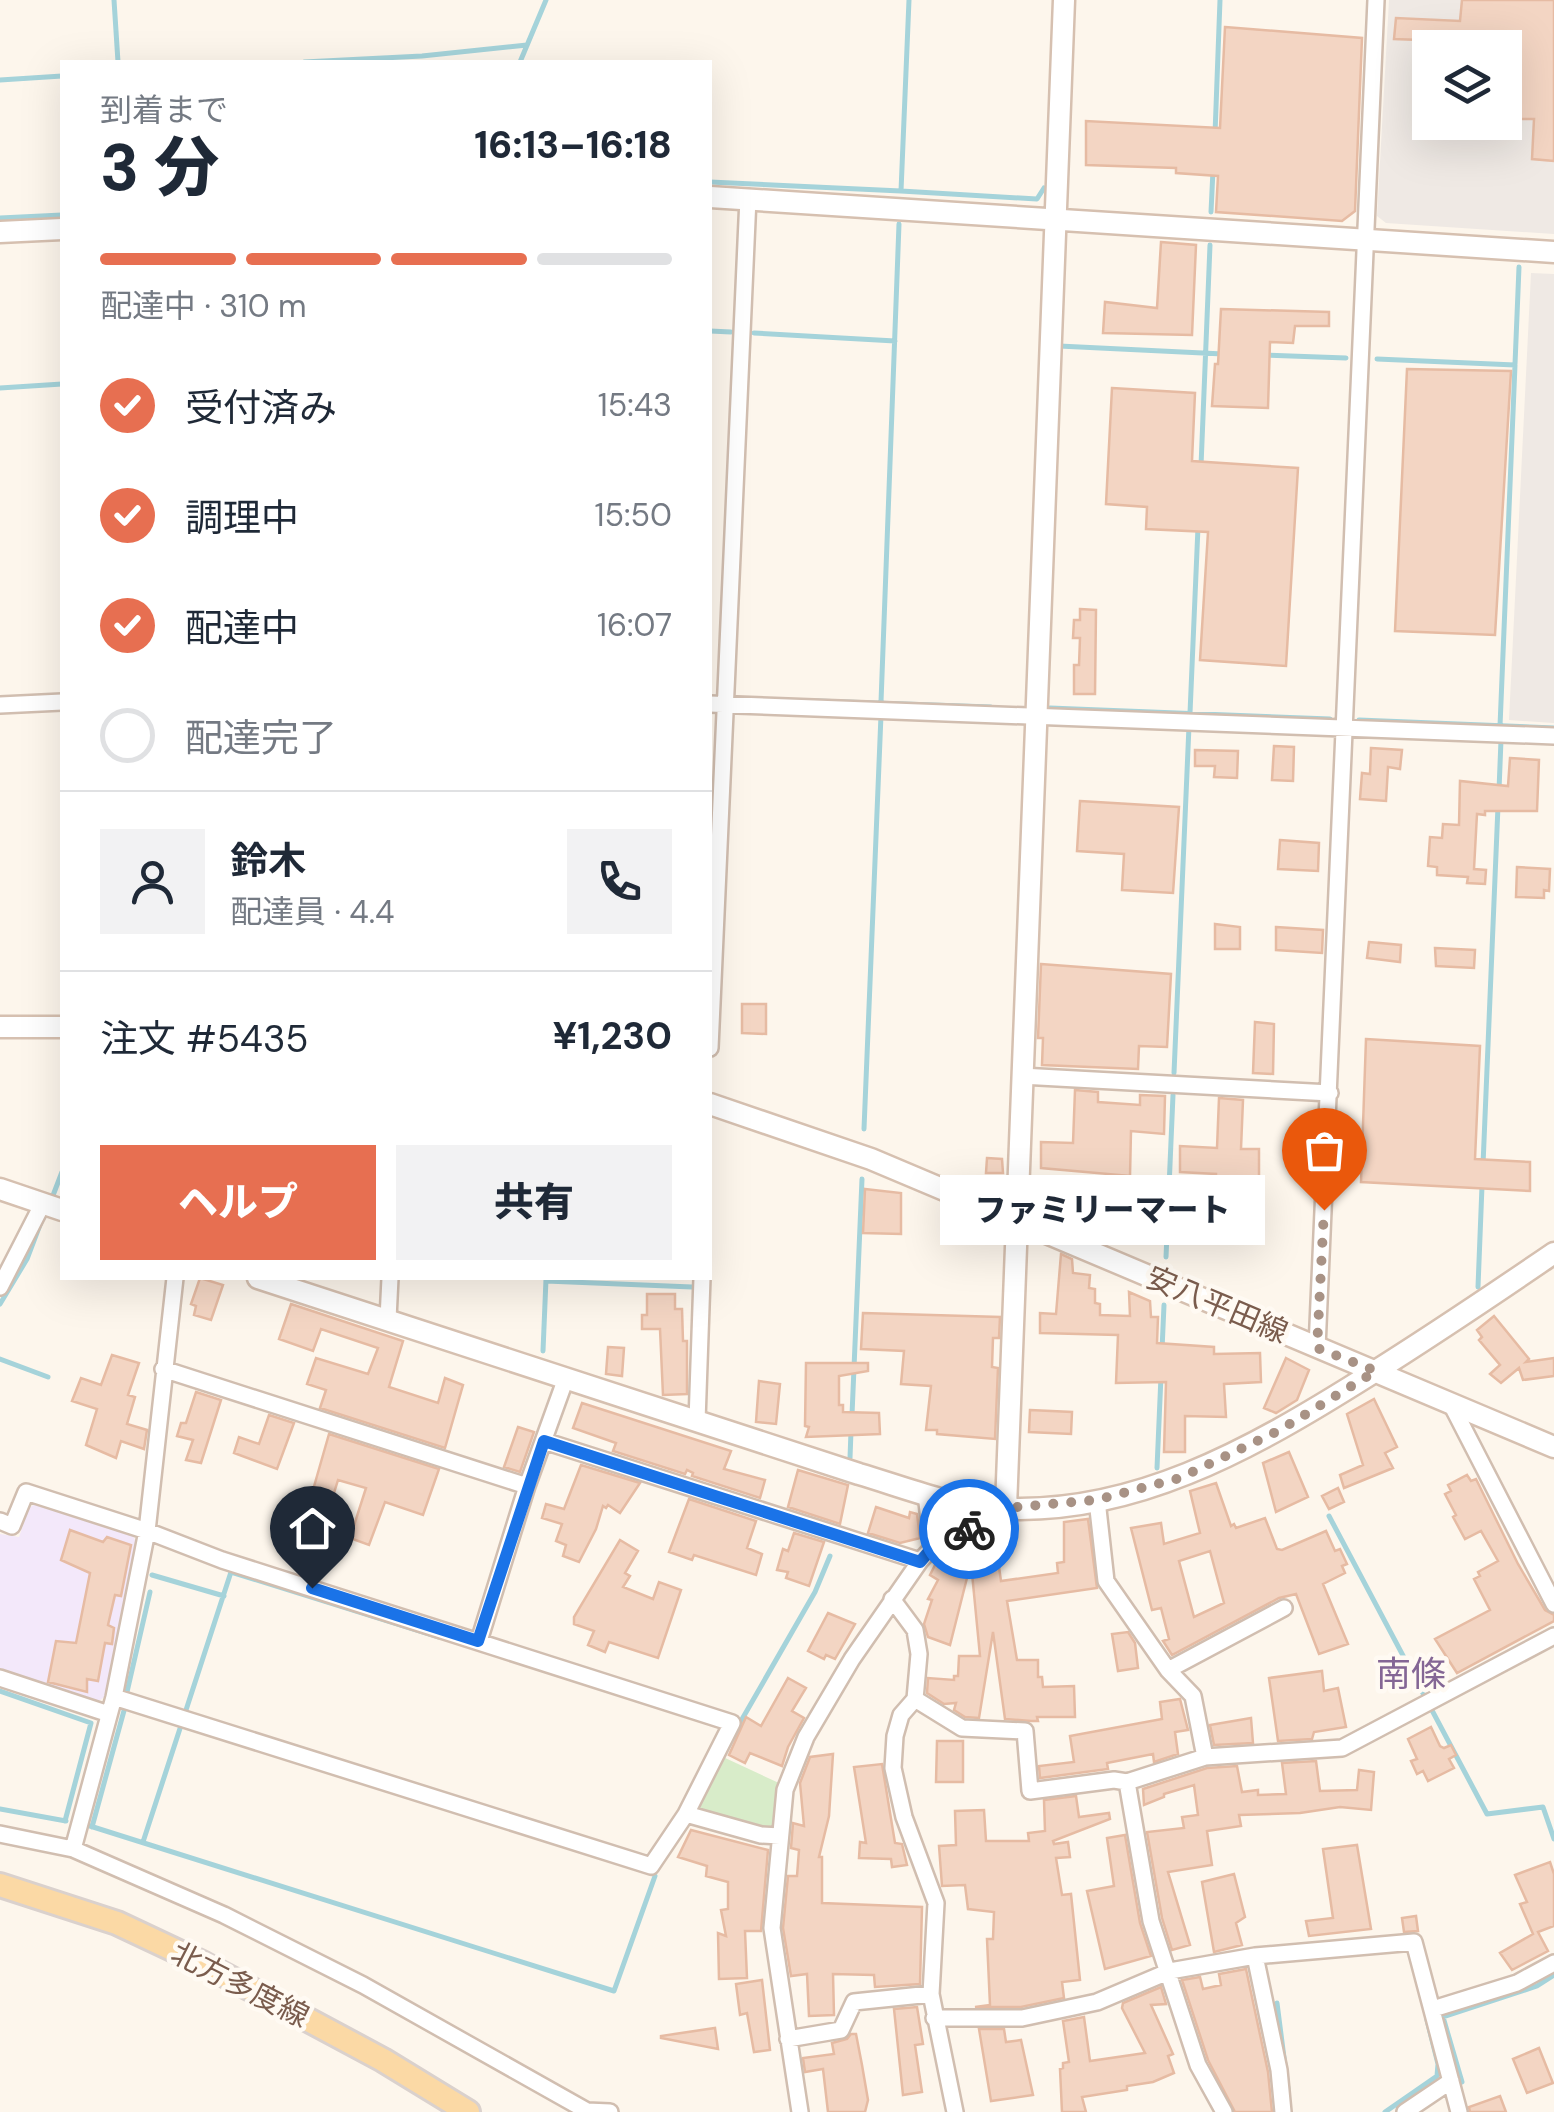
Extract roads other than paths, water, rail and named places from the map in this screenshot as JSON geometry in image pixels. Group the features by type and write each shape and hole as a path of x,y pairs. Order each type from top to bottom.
{"main road":[{"name":"北方多度線","path":"0,1885 118,1923 187,1956 383,2060 468,2112"}],"street":[{"path":"1006,1508 1064,0"},
{"path":"1317,1348 1376,0"},
{"path":"712,197 1554,252"},
{"path":"712,962 718,704 748,198"},
{"path":"0,232 60,229"},
{"path":"0,705 60,702"},
{"path":"718,704 1554,736"},
{"path":"0,1026 60,1027"},
{"path":"1020,1076 1330,1093"},
{"name":"安八平田線","path":"712,1105 871,1159 1554,1447"},
{"path":"0,1190 53,1207 0,1287"},
{"path":"264,1280 926,1493 983,1507 1006,1508 1096,1500 1154,1488 1207,1467 1280,1430 1376,1371 1554,1253"},
{"path":"73,1849 114,1697 147,1531 175,1280"},
{"path":"388,1319 390,1280"},
{"path":"697,1420 702,1280"},
{"path":"162,1368 527,1486"},
{"path":"478,1641 566,1378"},
{"path":"1451,1404 1554,1604"},
{"path":"544,1441 920,1562"},
{"path":"0,1521 12,1526 26,1492 147,1531 192,1550 732,1723 686,1814 651,1866 114,1697"},
{"path":"926,1493 932,1548"},
{"path":"1096,1500 1106,1581 1168,1670 1193,1696 1205,1757"},
{"path":"800,2112 772,1928 785,1790 806,1737 892,1599 920,1562 932,1548 1006,1508"},
{"path":"892,1599 915,1630 919,1654 915,1699 901,1715 893,1768 904,1818 936,1903 931,1994 954,2112"},
{"path":"1168,1670 1284,1608"},
{"path":"915,1699 962,1728 1025,1731 1030,1791 1114,1780 1127,1782 1205,1757 1342,1748 1554,1636"},
{"path":"0,1678 109,1714"},
{"path":"1127,1782 1151,1921 1198,2065 1224,2112"},
{"path":"686,1814 761,1836 780,1836"},
{"path":"0,1834 73,1849 224,1915 363,1985 587,2110 610,2112"},
{"path":"934,2018 1022,2018 1097,2002 1170,1972 1255,1956 1414,1942 1459,2112"},
{"path":"1255,1956 1279,2070 1283,2112"},
{"path":"1433,2010 1517,1983 1554,1964"},
{"path":"788,2039 841,2030 854,2002 931,1994"},
{"path":"1404,2112 1451,2081"}],"waterway":[{"path":"114,0 118,60"},
{"path":"521,60 546,0"},
{"path":"909,0 901,191 1037,199 1044,188"},
{"path":"1215,134 1220,0"},
{"path":"343,60 527,45"},
{"path":"0,80 60,76"},
{"path":"1211,212 1213,170"},
{"path":"712,182 901,191"},
{"path":"0,218 60,215"},
{"path":"881,702 899,224"},
{"path":"1201,466 1210,245"},
{"path":"1515,364 1519,267"},
{"path":"712,331 731,332"},
{"path":"754,333 895,341"},
{"path":"1059,346 1223,354"},
{"path":"1264,355 1346,358"},
{"path":"1377,359 1515,365 1500,726"},
{"path":"0,388 60,384"},
{"path":"1190,713 1198,527"},
{"path":"817,701 991,707"},
{"path":"1050,708 1330,719"},
{"path":"864,1129 881,715"},
{"path":"1359,720 1554,728"},
{"path":"1174,1073 1189,726"},
{"path":"1499,790 1501,740"},
{"path":"1483,1165 1498,806"},
{"path":"1166,1257 1173,1095"},
{"path":"52,1198 60,1177"},
{"path":"852,1415 862,1179"},
{"path":"1478,1287 1482,1186"},
{"path":"0,1304 27,1259 41,1222"},
{"path":"543,1351 546,1280"},
{"path":"546,1281 692,1287"},
{"path":"1162,1350 1164,1305"},
{"path":"0,1359 48,1377"},
{"path":"1157,1468 1161,1376"},
{"path":"850,1458 851,1431"},
{"path":"1329,1516 1487,1814 1543,1807 1554,1839"},
{"path":"741,1721 815,1592 830,1556"},
{"path":"143,1842 231,1572 439,1637"},
{"path":"152,1575 224,1596"},
{"path":"127,1692 150,1592"},
{"path":"0,1691 91,1723 65,1821"},
{"path":"92,1827 125,1707"},
{"path":"0,1809 66,1821"},
{"path":"90,1826 614,1991 655,1876"},
{"path":"1462,2082 1443,2017 1537,1986 1554,1975"},
{"path":"1277,2003 1288,2089"},
{"path":"1385,2112 1437,2076 1438,2064 1427,2020"}],"place":[{"name":"ファミリーマート","path":"1324,1210"}],"district":[{"name":"南條","path":"1411,1674"}]}
